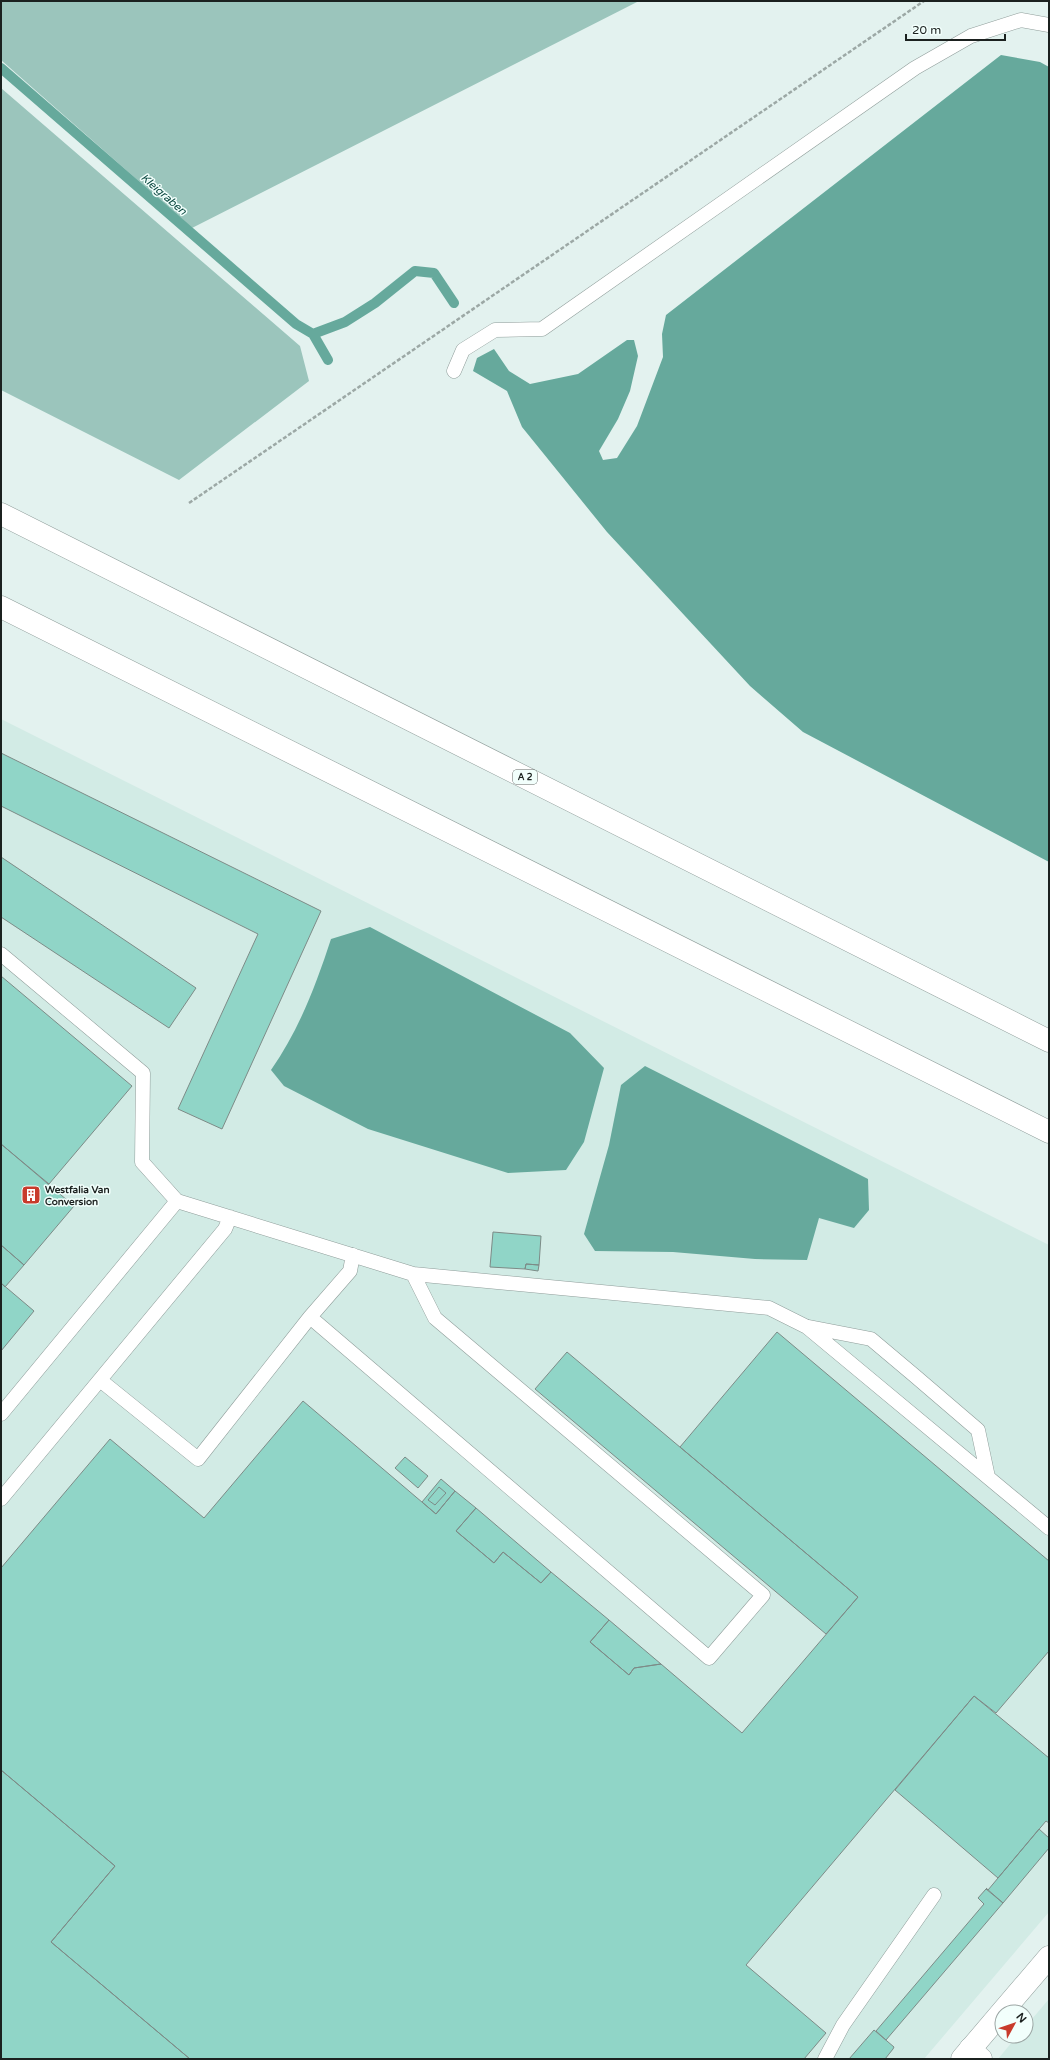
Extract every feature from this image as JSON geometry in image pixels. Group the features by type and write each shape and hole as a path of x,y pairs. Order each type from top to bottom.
{"main road":[{"name":"A 2","path":"1,514 1049,1041"},
{"path":"1,607 1049,1132"},
{"path":"1009,2004 1049,1957"},
{"path":"971,2056 994,2023"}],"lane":[{"path":"454,371 463,350 494,330 542,329 915,68 971,36 1021,20 1049,25"},
{"path":"1,954 143,1073 142,1162 177,1201 413,1274 769,1308 807,1326 871,1339 978,1430 988,1477"},
{"path":"1,1414 177,1201"},
{"path":"1,1499 225,1229 230,1217"},
{"path":"100,1380 198,1459 310,1317 350,1270 353,1255"},
{"path":"310,1317 709,1658 763,1595 435,1318 413,1274"},
{"path":"807,1326 1049,1528"},
{"path":"825,2059 843,2025 934,1895"}],"path":[{"path":"188,503 924,1"}],"shaded area":[{"path":"1,1 639,1 192,228 1,60"},
{"path":"1001,55 1040,62 1049,67 1049,862 803,732 750,686 607,532 522,427 507,391 473,371 477,358 494,349 509,371 530,384 578,374 627,340 634,340 638,356 630,391 618,419 599,451 603,460 617,458 637,426 663,357 662,334 666,315"},
{"path":"1,88 300,346 309,381 179,480 1,390"},
{"path":"1,719 1049,1245 1049,1912 924,2059 1,2059"},
{"path":"370,927 570,1033 604,1068 584,1142 566,1170 508,1173 368,1129 284,1086 271,1070 290,1039 306,1007 331,939"},
{"path":"645,1066 868,1179 869,1210 854,1228 819,1218 807,1260 755,1259 673,1252 595,1251 584,1234 609,1145 621,1085"},
{"path":"1049,1999 1049,2059 998,2059 1010,2044 1034,2044 1034,2017"}],"building":[{"path":"1,753 321,911 222,1129 178,1109 258,934 1,806"},
{"path":"1,857 196,988 169,1028 1,917"},
{"path":"1,976 132,1086 49,1184 1,1144"},
{"name":"Westfalia Van Conversion","path":"1,1144 74,1206 24,1265 1,1245"},
{"path":"493,1232 541,1236 539,1265 526,1264 525,1269 490,1267"},
{"path":"1,1245 24,1265 5,1287 1,1283"},
{"path":"526,1264 539,1265 538,1271 525,1269"},
{"path":"1,1283 34,1311 1,1351"},
{"path":"777,1332 1049,1561 1049,1651 996,1713 974,1696 746,1965 826,2033 804,2059 190,2059 51,1942 115,1866 1,1770 1,1568 110,1439 204,1518 303,1401 436,1514 455,1491 476,1508 456,1531 494,1563 503,1552 541,1583 551,1572 609,1620 590,1642 629,1675 634,1668 661,1664 742,1733 858,1597 680,1447"},
{"path":"567,1352 858,1597 826,1634 535,1389"},
{"path":"405,1457 428,1476 418,1488 395,1468"},
{"path":"441,1479 455,1491 436,1514 422,1502"},
{"path":"439,1487 446,1493 435,1505 428,1500"},
{"path":"476,1508 551,1572 541,1583 503,1552 494,1563 456,1531"},
{"path":"609,1620 661,1664 634,1668 629,1675 590,1642"},
{"path":"974,1696 1049,1758 1049,1823 1046,1821 998,1878 895,1790"},
{"path":"1,1770 115,1866 51,1942 190,2059 1,2059"},
{"path":"1039,1829 1049,1838 1049,1848 1003,1903 988,1890"},
{"path":"986,1889 1003,1903 886,2040 876,2031 984,1904 978,1898"},
{"path":"874,2030 894,2047 885,2059 849,2059"}],"waterway":[{"name":"Kleigraben","path":"1,68 296,324 313,334 345,322 375,303 415,271 434,273 454,303"},
{"name":"Kleigraben","path":"313,334 328,360"}],"place":[{"name":"Westfalia Van Conversion","path":"31,1195"}]}
